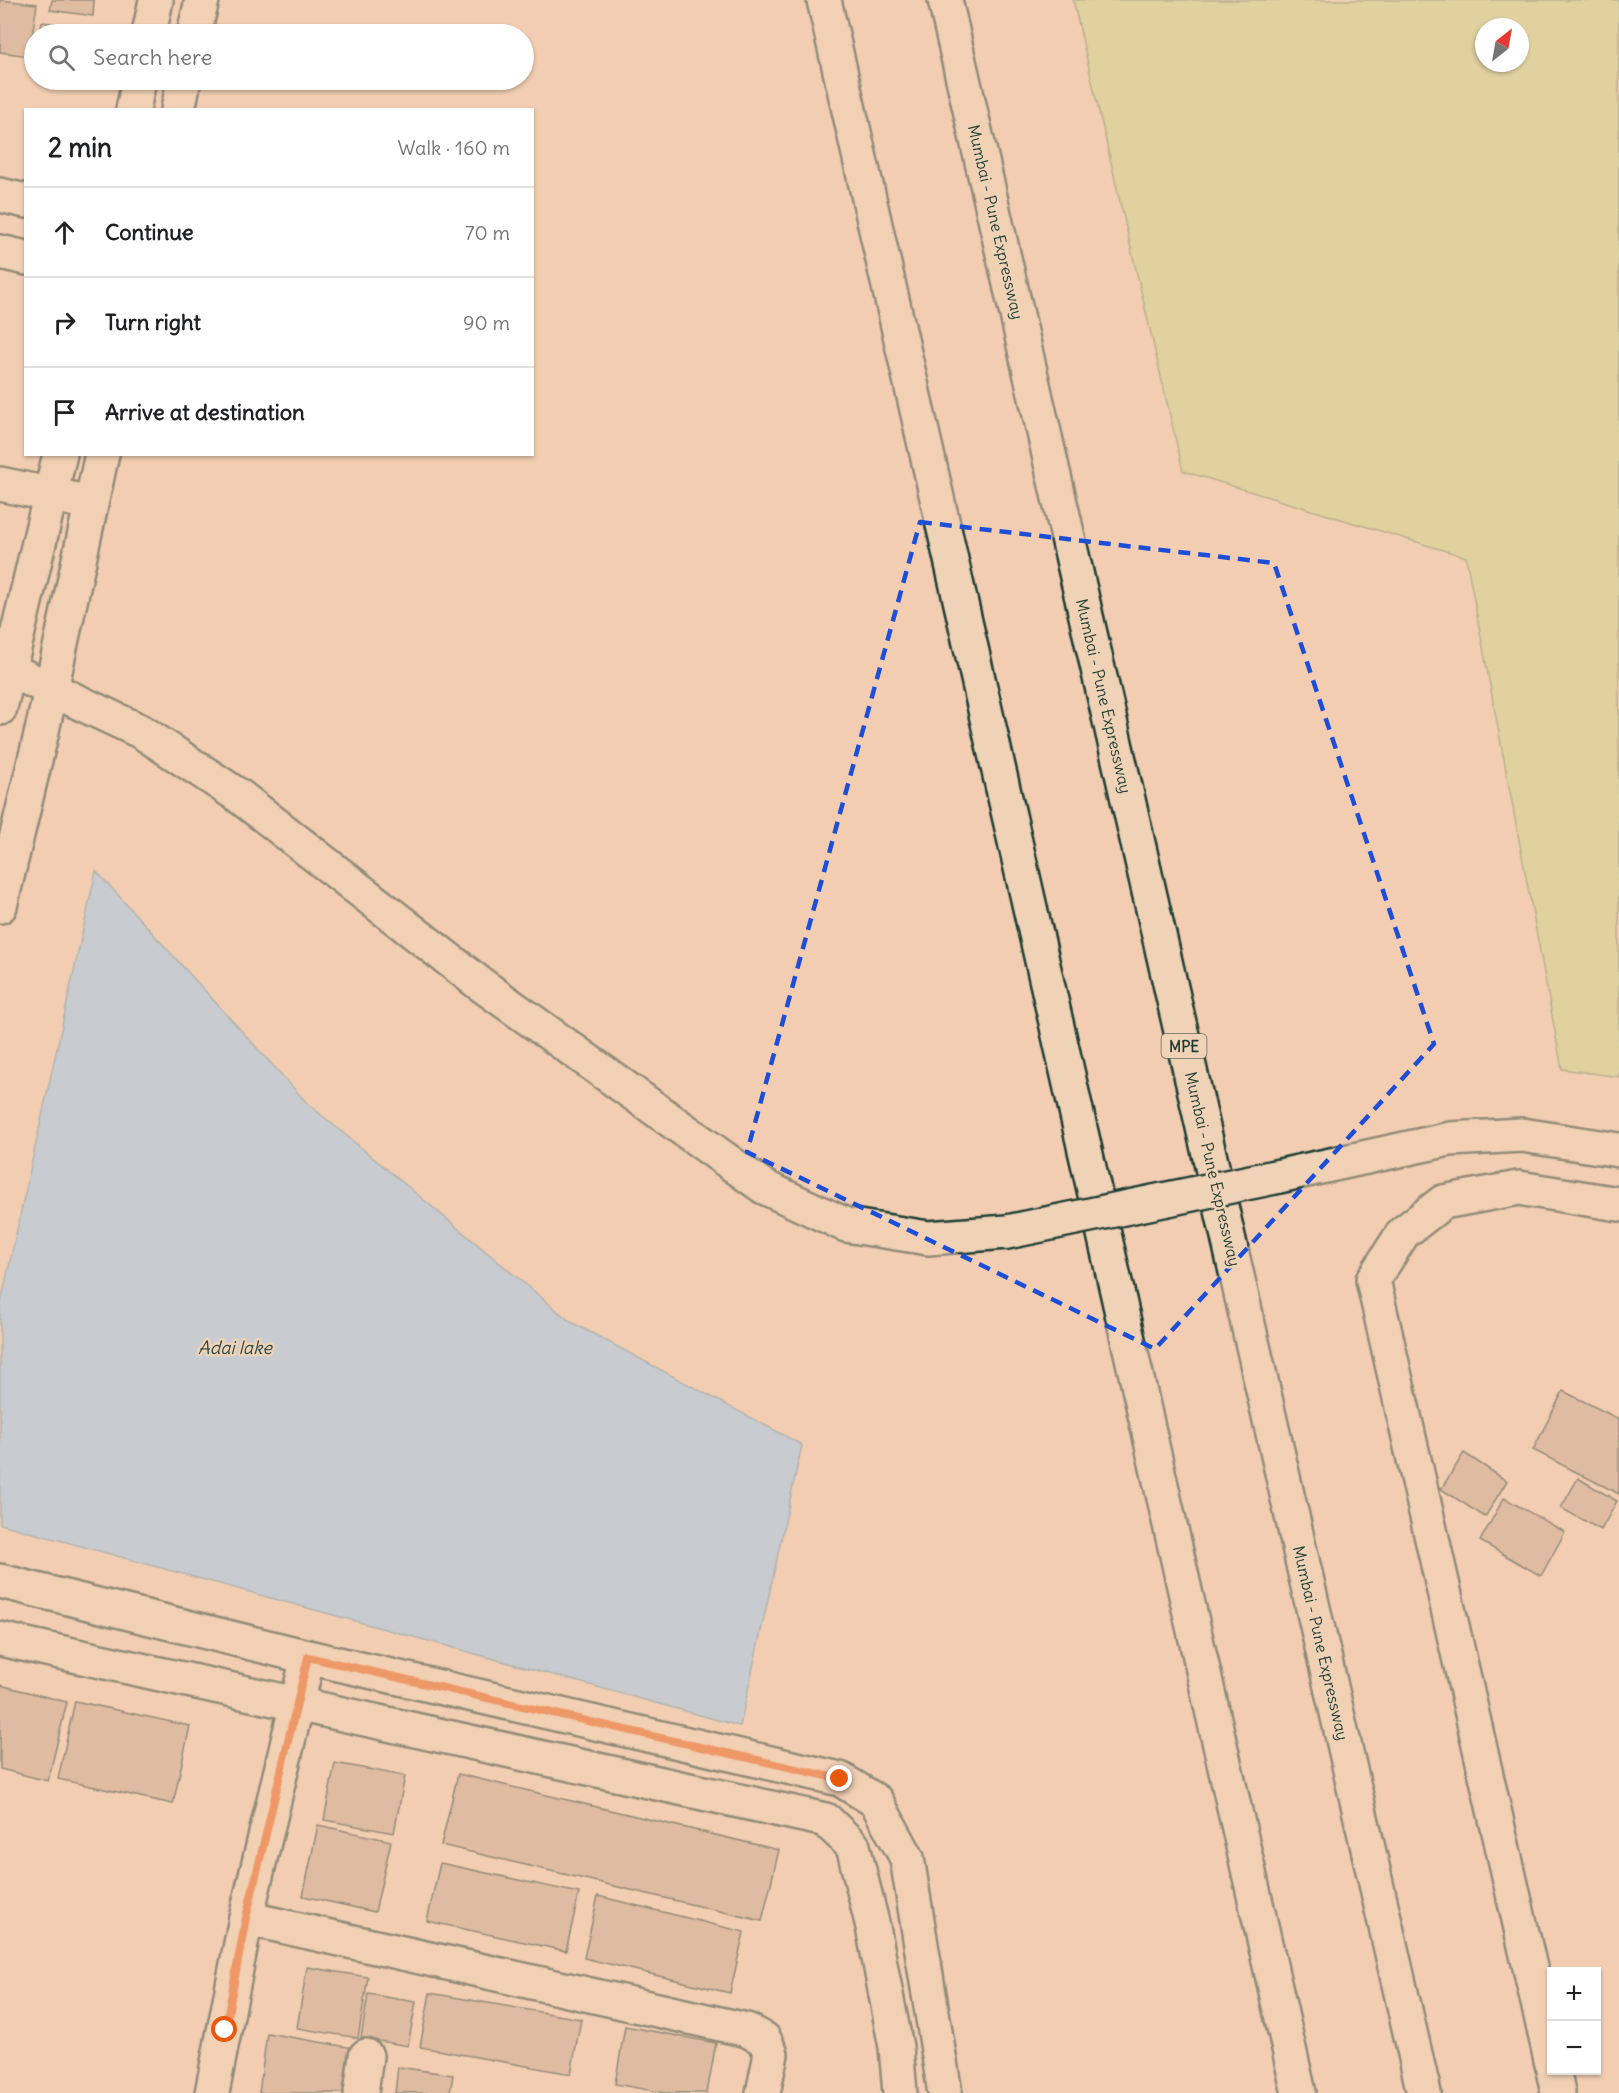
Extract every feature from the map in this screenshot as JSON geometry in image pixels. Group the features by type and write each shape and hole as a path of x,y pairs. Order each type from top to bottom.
{"main road":[{"path":"150,24 156,0"},
{"path":"196,24 202,0"},
{"path":"824,0 1299,2093"},
{"name":"Mumbai - Pune Expressway","path":"945,0 1424,2093"},
{"path":"133,108 137,90"},
{"path":"178,108 182,90"},
{"path":"0,195 24,201"},
{"path":"0,252 24,258"},
{"path":"0,708 60,456"},
{"path":"0,906 42,731 102,456"},
{"path":"0,484 91,503"},
{"path":"10,670 142,732 239,796 479,983 764,1187 846,1225 928,1238 1008,1232 1450,1139 1522,1135 1619,1150"},
{"path":"1547,2046 1373,1280 1403,1233 1443,1202 1519,1188 1619,1204"},
{"path":"0,1581 308,1657 840,1779 876,1801 907,1858 945,2093"},
{"path":"0,1639 826,1820 853,1846 873,1927 896,2046 900,2093"},
{"path":"225,2085 225,2030 246,1918 308,1657"},
{"path":"246,1918 747,2030 764,2039 771,2054 763,2093"},
{"path":"361,2093 366,2056"},
{"path":"1554,2075 1558,2093"}],"highlighted area":[{"path":"920,522 1274,563 1434,1044 1155,1349 747,1152"}],"green space":[{"path":"1073,0 1619,0 1619,1077 1562,1069 1466,557 1183,471"}],"water":[{"name":"Adai lake","path":"96,871 307,1103 571,1322 802,1445 740,1726 0,1524 0,1307"}],"building":[{"path":"0,0 37,4 34,24 24,24 24,55 0,52"},
{"path":"52,0 94,0 93,16 50,10"},
{"path":"1563,1391 1619,1419 1619,1494 1533,1450"},
{"path":"1464,1453 1507,1481 1485,1517 1441,1489"},
{"path":"1578,1478 1617,1501 1601,1530 1561,1508"},
{"path":"1504,1498 1565,1532 1541,1576 1480,1541"},
{"path":"0,1685 67,1702 48,1781 0,1769"},
{"path":"75,1701 190,1726 173,1804 58,1779"},
{"path":"335,1763 405,1776 394,1833 324,1820"},
{"path":"458,1774 779,1850 762,1921 441,1845"},
{"path":"318,1825 391,1841 375,1912 303,1896"},
{"path":"440,1863 579,1893 566,1951 427,1921"},
{"path":"598,1896 744,1932 730,1993 584,1958"},
{"path":"307,1967 368,1977 358,2038 297,2028"},
{"path":"430,1993 581,2019 571,2074 420,2047"},
{"path":"368,1994 416,2002 408,2046 361,2038"},
{"path":"625,2026 716,2043 707,2093 665,2093 615,2084"},
{"path":"267,2033 360,2049 355,2093 259,2093"},
{"path":"398,2067 453,2075 450,2093 395,2093"}],"route":[{"path":"225,2030 246,1918 308,1657 840,1779"}]}
